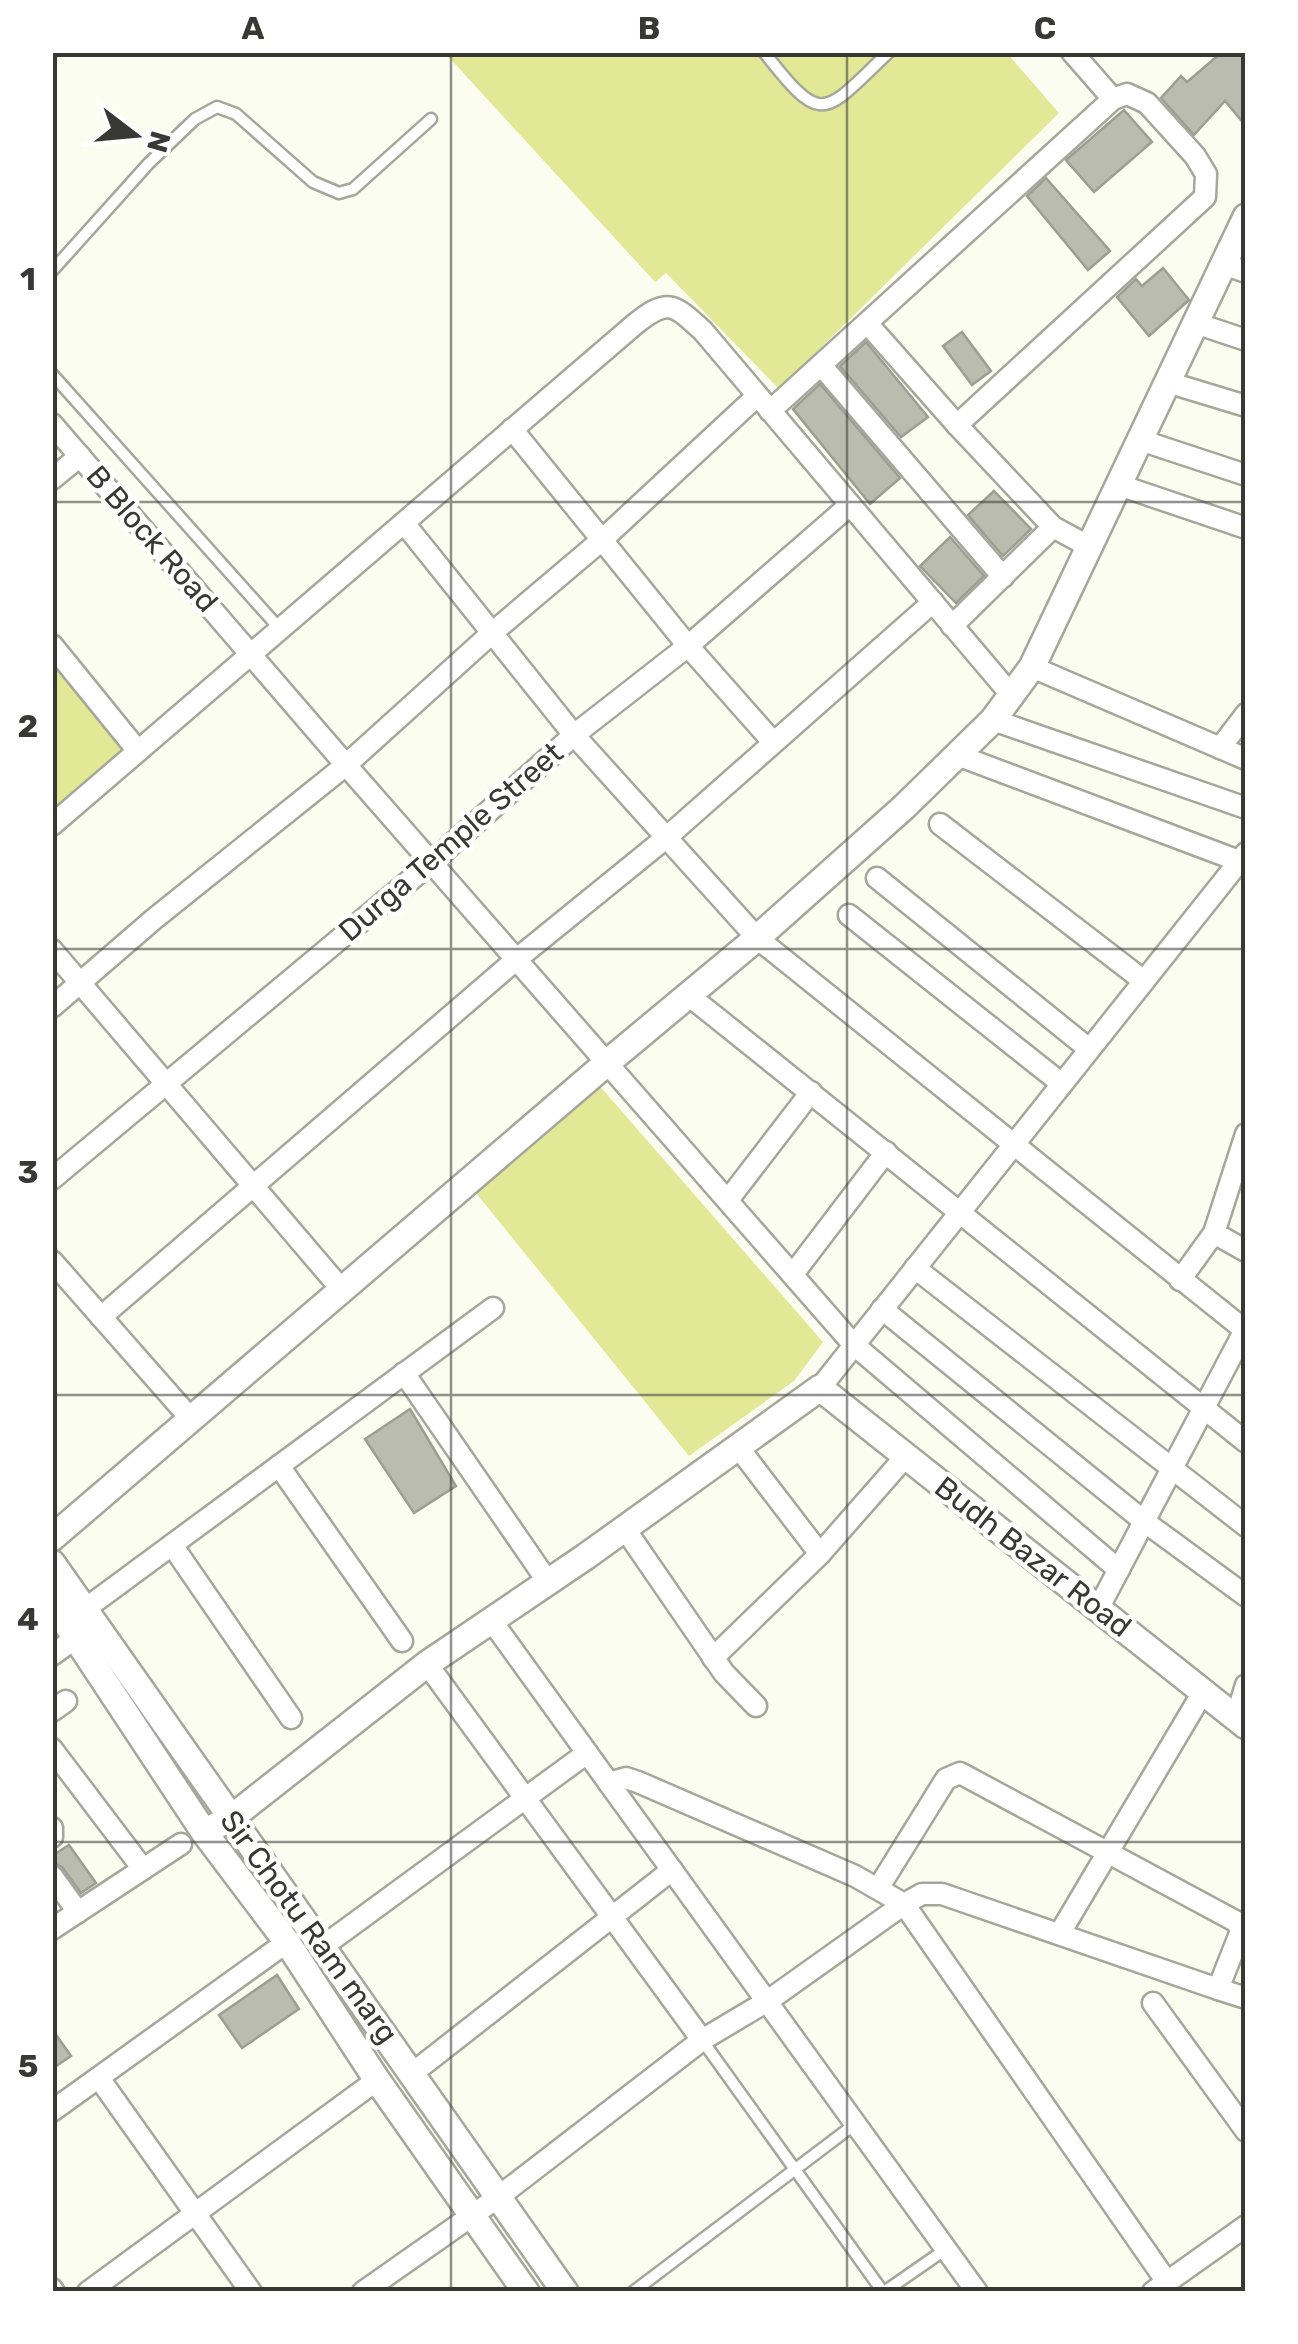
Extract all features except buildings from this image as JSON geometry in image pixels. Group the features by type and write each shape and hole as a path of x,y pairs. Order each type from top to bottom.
{"street":[{"path":"1072,52 1113,99"},
{"path":"52,1007 346,765 492,633 764,404 821,364 1113,99 1127,94 1148,102 1206,174 1204,197 956,425"},
{"path":"52,1538 757,938 993,720 1032,667 1195,323 1234,268 1246,217"},
{"path":"52,824 654,309 666,306 676,307 703,331 1013,697"},
{"path":"867,323 1053,528 1090,547"},
{"path":"1195,323 1246,340"},
{"path":"821,364 1002,577"},
{"path":"1166,382 1246,406"},
{"name":"B Block Road","path":"52,424 854,1344 1119,1570"},
{"path":"512,429 688,646 773,742"},
{"path":"1140,440 1246,475"},
{"path":"52,478 80,456"},
{"path":"1119,484 1246,528"},
{"name":"Durga Temple Street","path":"52,1179 850,506"},
{"path":"404,523 574,736 757,938 1245,1330 1098,1609"},
{"path":"952,626 1053,528"},
{"path":"101,1317 518,958 667,837 932,602"},
{"path":"52,645 138,751"},
{"path":"1032,667 1246,759"},
{"path":"1220,748 1246,714"},
{"path":"993,720 1246,808"},
{"path":"52,1928 231,1818 427,1664 820,1388 1242,857 958,755"},
{"path":"940,824 1144,981"},
{"path":"877,878 1089,1049"},
{"path":"849,915 1062,1084"},
{"path":"52,950 342,1290"},
{"path":"687,994 1246,1442"},
{"path":"728,1200 810,1092"},
{"path":"1180,1280 1214,1232 1246,1134"},
{"path":"793,1274 886,1152"},
{"path":"1214,1232 1246,1251"},
{"path":"52,1262 191,1420"},
{"path":"915,1268 1246,1526"},
{"path":"85,1609 493,1308"},
{"path":"882,1309 1145,1522 1246,1596"},
{"path":"404,1373 548,1582"},
{"name":"Budh Bazar Road","path":"820,1388 1241,1722"},
{"path":"738,1447 820,1554"},
{"path":"713,1658 820,1554 906,1456"},
{"path":"278,1466 402,1640"},
{"path":"624,1529 713,1658 756,1706"},
{"path":"172,1544 291,1718"},
{"name":"Sir Chotu Ram marg","path":"52,1563 414,2072 565,2292"},
{"name":"Sir Chotu Ram marg","path":"52,1602 77,1637 193,1838 288,1942 377,2080 526,2292"},
{"path":"491,1620 769,2000 976,2292"},
{"path":"52,1655 77,1637"},
{"path":"427,1664 702,2040"},
{"path":"1241,1722 1246,1686"},
{"path":"1060,1933 1203,1692"},
{"path":"52,1750 143,1869"},
{"path":"322,1947 587,1753"},
{"path":"878,1887 946,1779 966,1774 1241,1926 1218,1989"},
{"path":"608,1783 626,1778 638,1782 878,1887 904,1904 1160,2286 1246,2226"},
{"path":"52,1828 52,1837"},
{"path":"414,2072 672,1870"},
{"path":"52,1876 78,1912"},
{"path":"363,2292 497,2198 702,2040 769,2000 904,1904 933,1892 1246,1998"},
{"path":"52,2112 288,1942"},
{"path":"1153,2003 1246,2130"},
{"path":"99,2078 252,2292"},
{"path":"88,2292 377,2080"}],"lane":[{"path":"764,52 796,93 809,104 820,106 848,91 889,52"},
{"path":"52,271 148,164 208,110 226,108 236,114 313,182 340,193 367,178 431,120"},
{"path":"52,374 280,629"},
{"path":"702,2040 884,2292 946,2248"},
{"path":"633,2292 855,2124"}],"green space":[{"path":"445,53 1007,53 1059,113 779,389 666,273 655,282"},
{"path":"52,645 138,751 52,819"},
{"path":"597,1083 823,1342 794,1381 689,1456 472,1188"}]}
